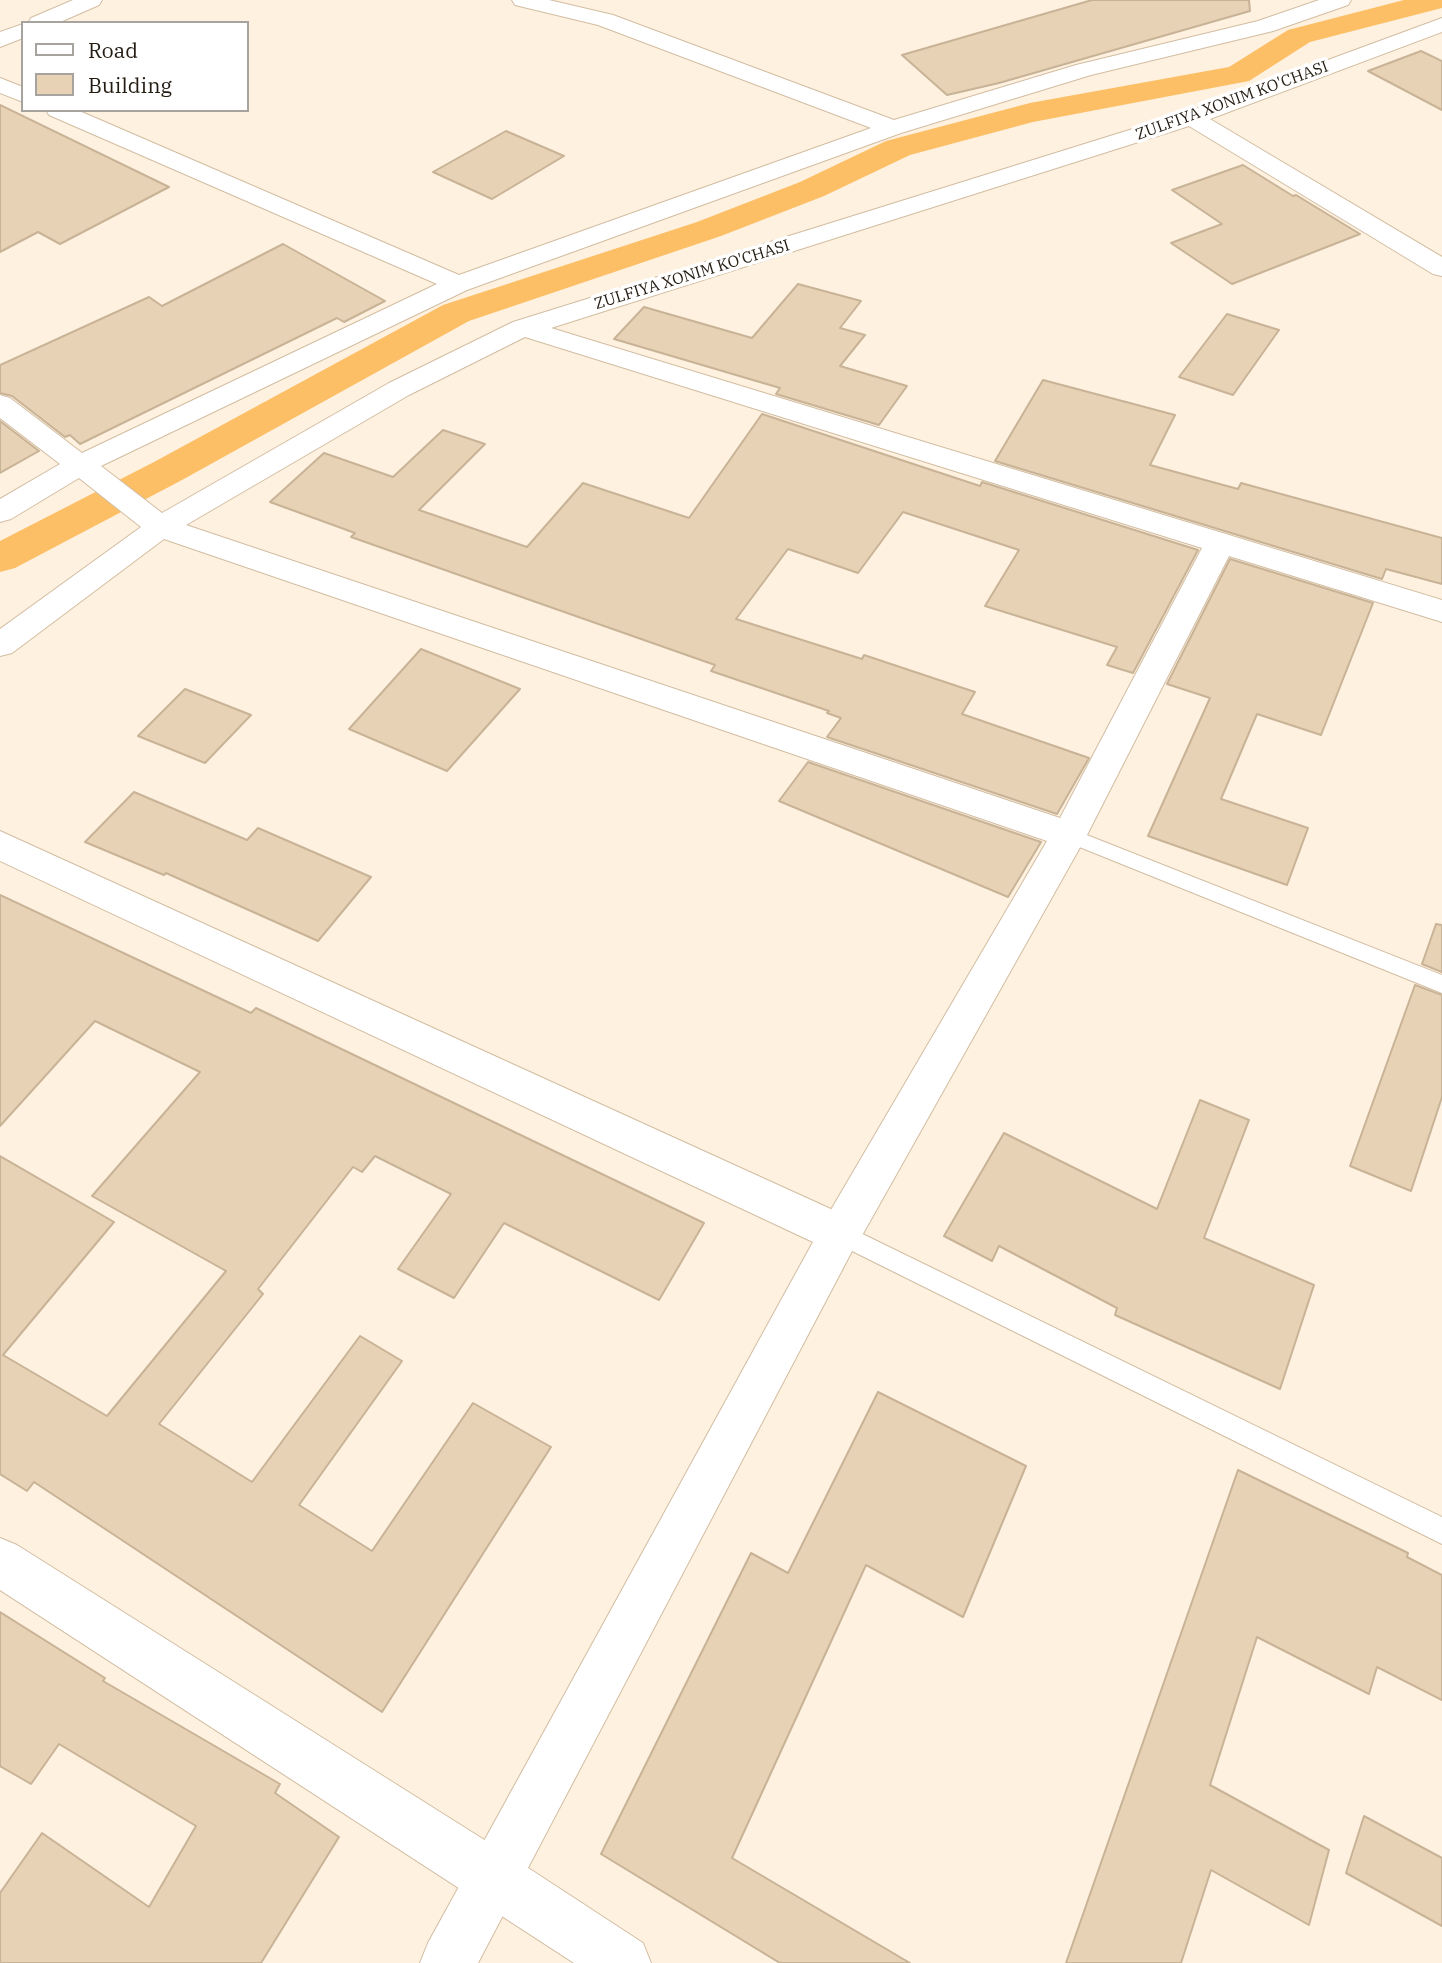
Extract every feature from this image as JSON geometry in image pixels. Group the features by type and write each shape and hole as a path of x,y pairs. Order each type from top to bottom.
{"street":[{"path":"44,21 91,0"},
{"path":"523,0 605,20 893,128"},
{"path":"605,20 622,0"},
{"path":"0,512 80,465 458,284 893,128 1084,70 1265,26 1340,0"},
{"path":"0,40 21,31"},
{"name":"ZULFIYA XONIM KO'CHASI","path":"0,645 161,527 399,388 523,328 1192,118 1436,32"},
{"path":"0,86 21,94"},
{"path":"62,112 458,284"},
{"path":"1192,118 1442,268"},
{"path":"523,328 1442,611"},
{"path":"0,404 161,527 219,549 1069,835"},
{"path":"448,1963 840,1234 1069,835 1220,543"},
{"path":"0,845 840,1234"},
{"path":"0,1562 494,1877 623,1963"}],"lane":[{"path":"1069,835 1442,984"},
{"path":"840,1234 1442,1531"}],"building":[{"path":"1092,0 1249,0 1250,11 999,83 947,95 902,55"},
{"path":"1421,51 1442,61 1442,110 1368,71"},
{"path":"0,105 169,187 60,244 38,232 0,252"},
{"path":"506,131 564,156 492,199 433,172"},
{"path":"1243,165 1360,234 1232,284 1171,243 1222,224 1172,190"},
{"path":"283,244 385,301 344,322 337,318 80,444 70,435 65,437 12,396 0,393 0,365 149,297 162,306"},
{"path":"798,284 861,301 840,328 865,335 840,366 907,386 879,425 776,394 780,388 614,339 644,307 752,338"},
{"path":"1227,314 1279,330 1233,395 1179,377"},
{"path":"1043,380 1175,415 1150,465 1238,489 1241,483 1442,538 1442,584 1386,569 1382,579 995,461"},
{"path":"762,414 980,486 982,482 1198,550 1133,673 1107,665 1117,647 985,606 1019,550 903,512 858,573 788,549 736,619 862,659 864,655 975,692 962,714 1089,758 1057,814 827,737 841,718 827,713 829,711 711,671 715,665 351,537 355,533 270,502 324,453 393,477 443,430 485,444 419,510 527,547 583,483 689,518"},
{"path":"0,421 39,451 0,473"},
{"path":"1230,559 1373,603 1321,735 1257,714 1221,799 1308,828 1287,885 1148,836 1210,698 1167,684"},
{"path":"421,649 520,689 447,771 349,729"},
{"path":"185,689 251,715 205,763 138,736"},
{"path":"808,762 1041,842 1008,897 779,801"},
{"path":"134,792 247,840 258,828 371,877 318,941 166,873 164,875 85,842"},
{"path":"0,895 251,1013 256,1008 704,1223 659,1300 504,1223 454,1298 398,1269 451,1194 375,1156 362,1172 353,1167 258,1289 263,1294 159,1424 252,1482 360,1336 402,1361 299,1505 372,1551 473,1403 551,1447 382,1712 34,1482 27,1491 0,1474 0,1156 114,1222 3,1355 107,1416 226,1271 92,1196 200,1072 95,1021 0,1126"},
{"path":"1436,924 1442,925 1442,972 1422,964"},
{"path":"1415,985 1442,995 1442,1097 1411,1191 1350,1166"},
{"path":"1200,1100 1249,1120 1204,1238 1314,1285 1280,1389 1115,1315 1117,1308 999,1246 992,1261 944,1236 1004,1133 1157,1209"},
{"path":"878,1392 1026,1466 963,1617 866,1565 732,1858 910,1963 780,1963 601,1854 751,1553 788,1573"},
{"path":"1238,1470 1408,1553 1407,1557 1442,1575 1442,1700 1377,1667 1369,1694 1257,1637 1210,1785 1329,1850 1309,1925 1211,1870 1181,1963 1066,1963"},
{"path":"0,1612 105,1678 103,1681 280,1784 275,1793 339,1837 261,1963 0,1963 0,1893 42,1833 149,1907 196,1826 59,1744 31,1784 0,1766"},
{"path":"1364,1816 1442,1858 1442,1926 1346,1873"}],"waterway":[{"path":"0,558 168,471 456,313 709,229 812,189 898,148 1030,113 1238,74 1299,36 1438,0"}]}
